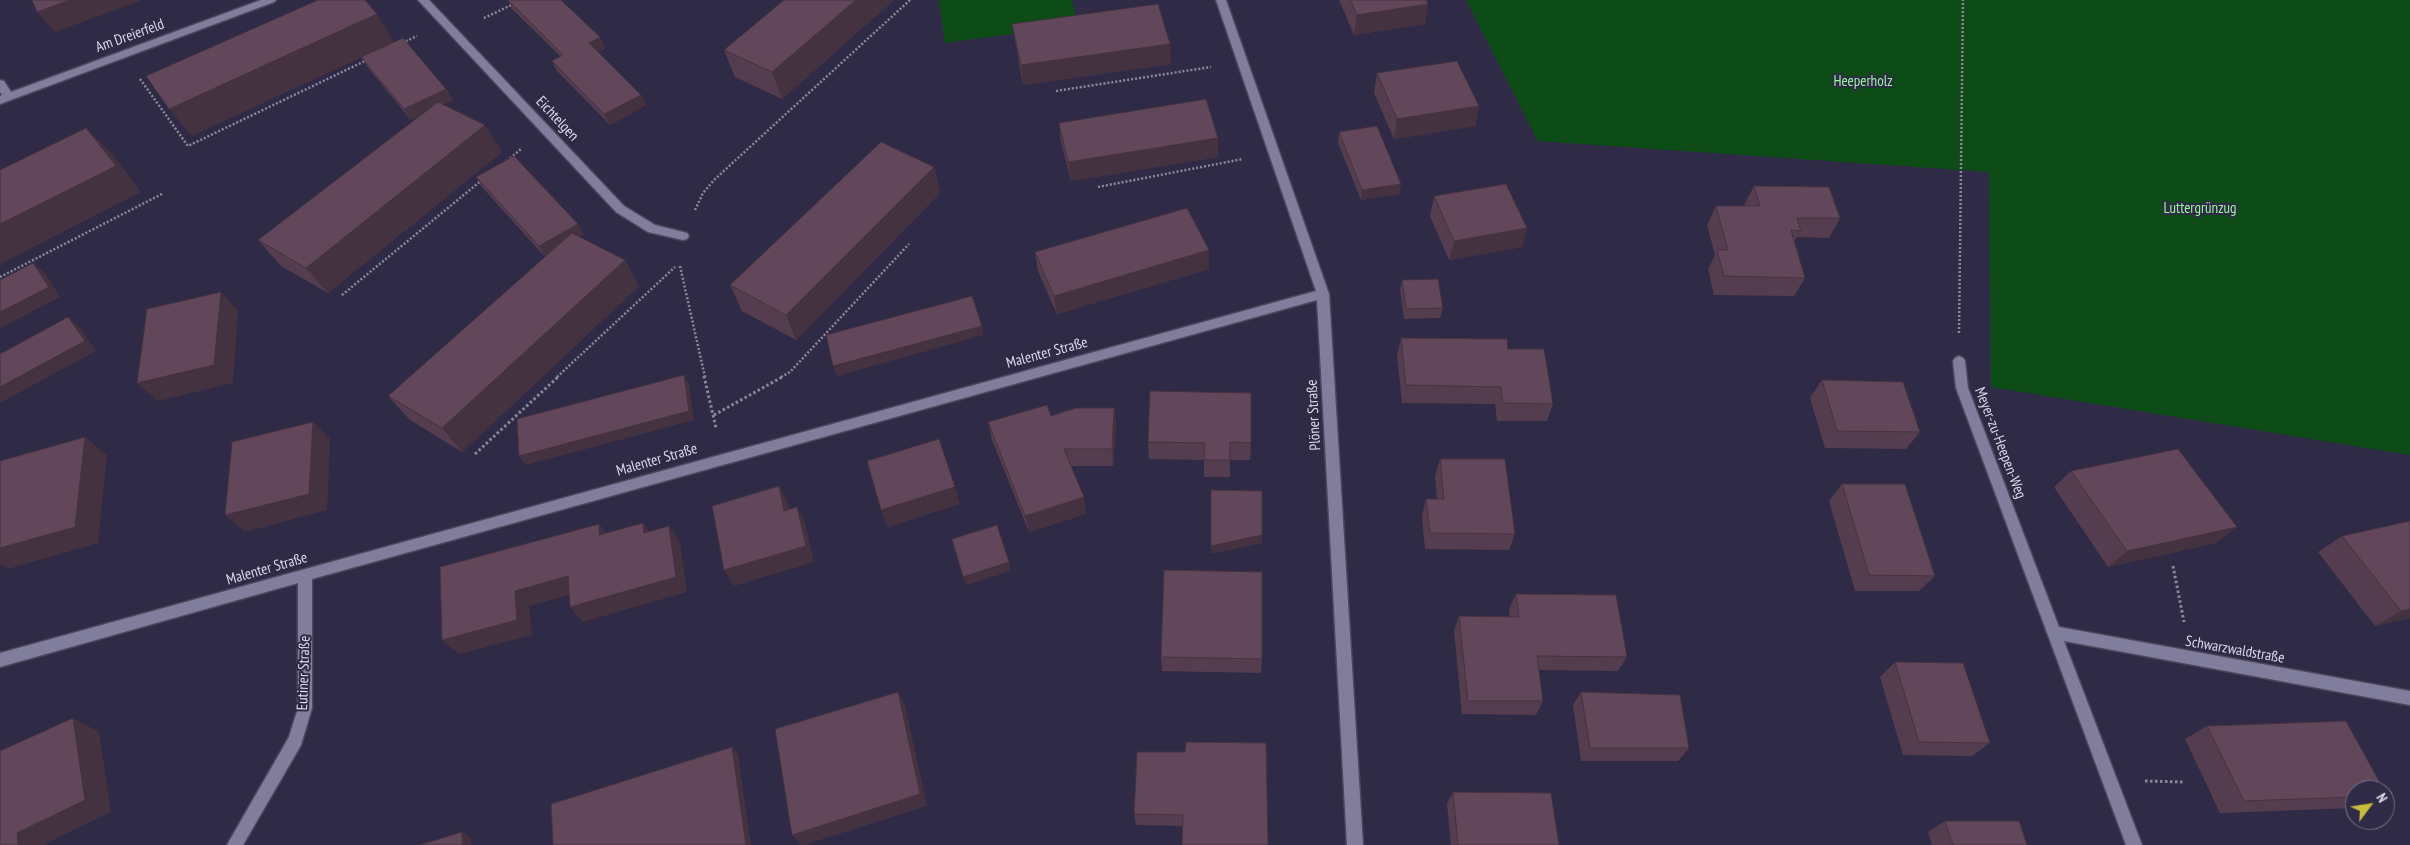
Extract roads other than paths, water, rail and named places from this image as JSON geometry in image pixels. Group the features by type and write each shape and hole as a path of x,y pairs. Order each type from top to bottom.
{"street":[{"name":"Am Dreierfeld","path":"4,98 271,0"},
{"name":"Eichtelgen","path":"423,0 620,209 652,229 683,236"},
{"name":"Plöner Straße","path":"1221,0 1323,294 1355,845"},
{"path":"0,84 4,98"},
{"name":"Malenter Straße","path":"0,660 722,458 1323,294"},
{"name":"Meyer-zu-Heepen-Weg","path":"1959,361 1962,388 2134,845"},
{"name":"Eutiner Straße","path":"235,845 296,740 305,708 305,575"},
{"name":"Schwarzwaldstraße","path":"2055,633 2410,698"}],"park label":[{"name":"Heeperholz","path":"1863,82"},
{"name":"Luttergrünzug","path":"2200,209"}]}
